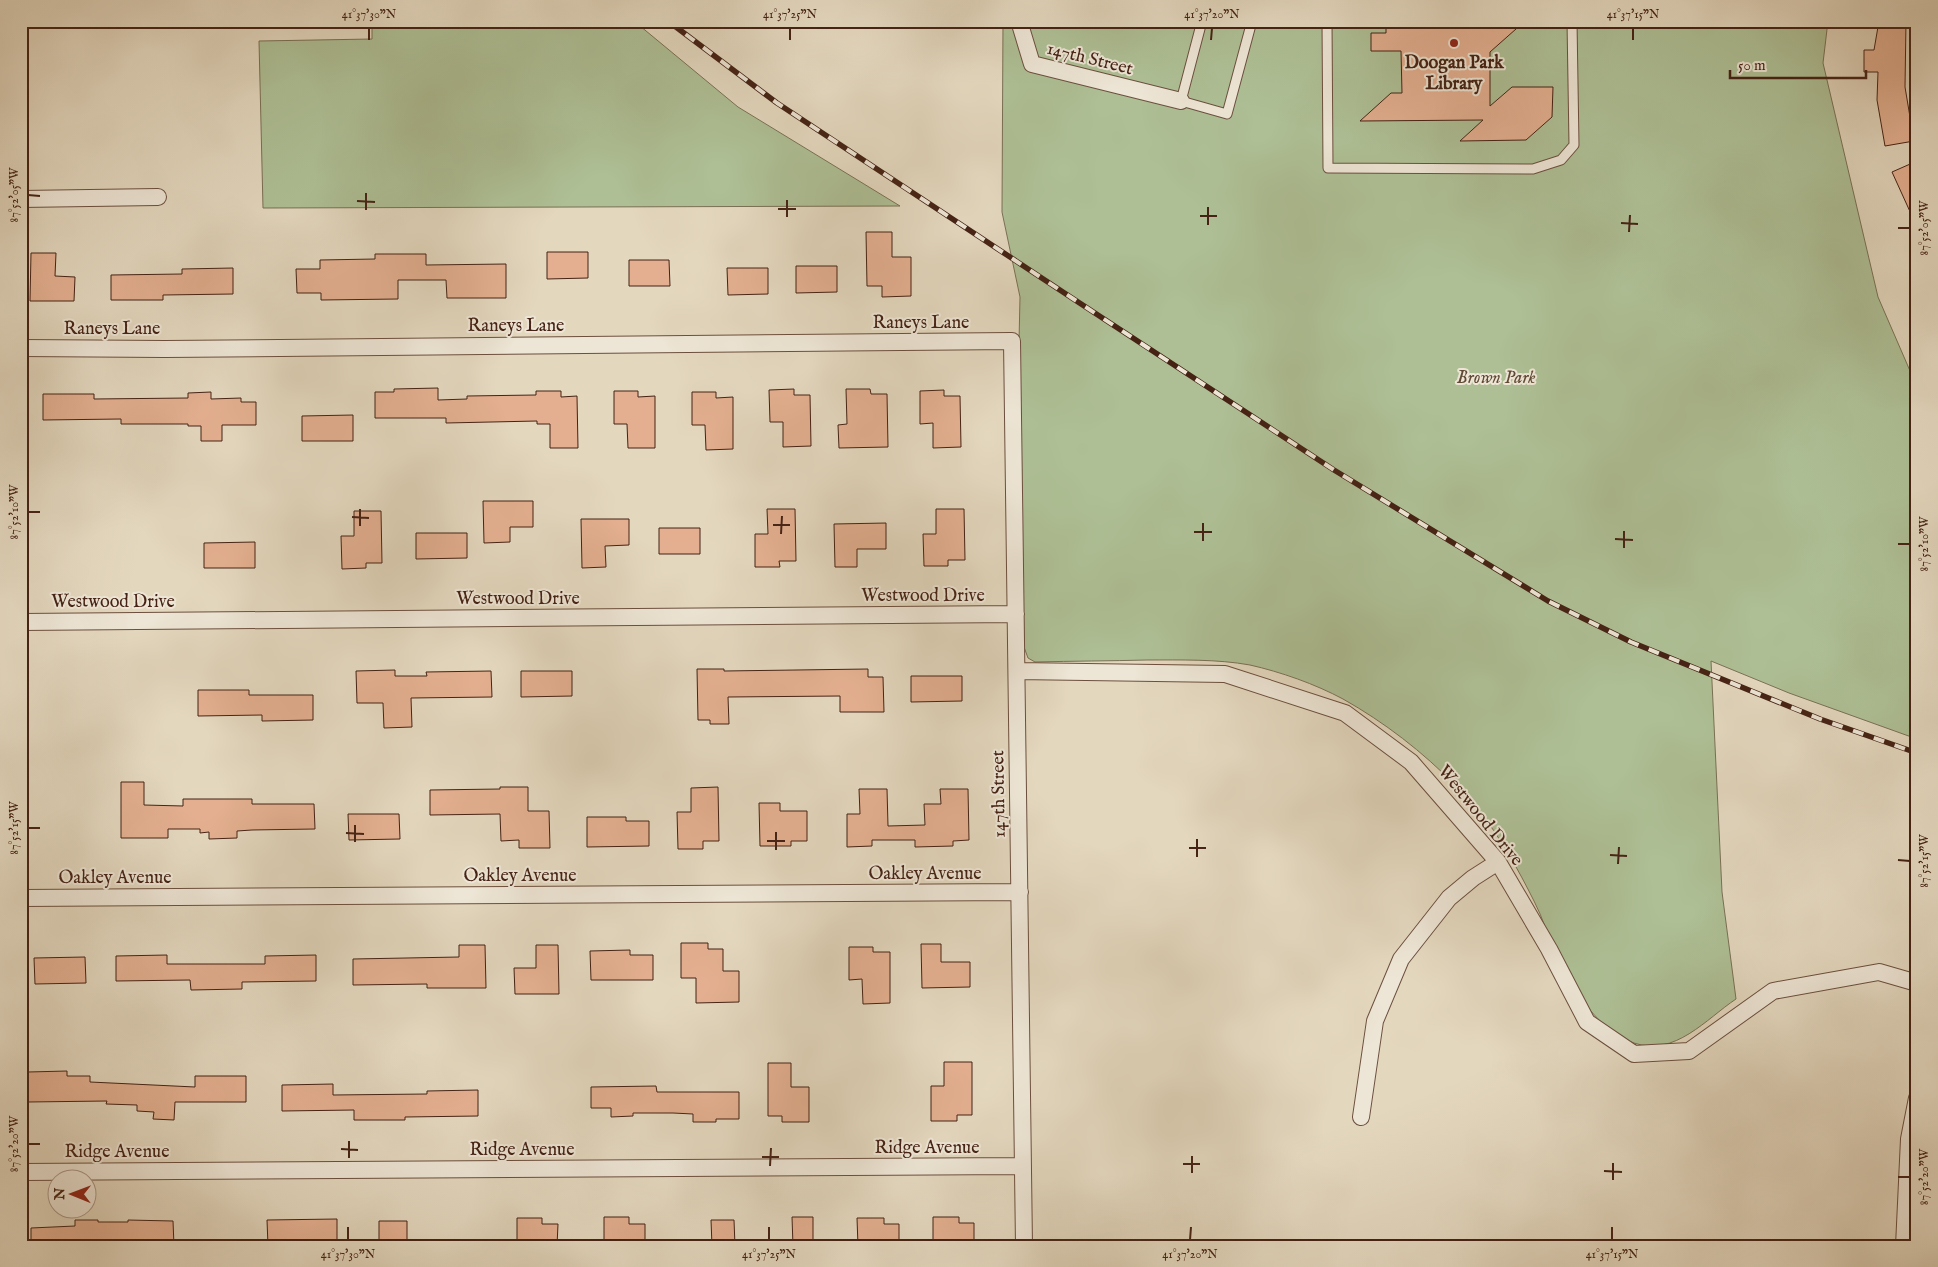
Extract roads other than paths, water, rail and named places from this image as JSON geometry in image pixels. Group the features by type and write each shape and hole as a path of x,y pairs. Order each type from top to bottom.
{"street":[{"name":"147th Street","path":"1019,21 1032,64 1181,101"},
{"path":"21,199 158,197"},
{"name":"147th Street","path":"1012,341 1024,1246"},
{"name":"Raneys Lane","path":"21,348 165,349 1012,341"},
{"name":"Westwood Drive","path":"21,622 1016,614"},
{"name":"Westwood Drive","path":"1017,671 1225,674 1345,712 1411,762 1498,862 1549,948 1587,1022 1634,1054 1689,1051 1773,991 1879,972 1917,983"},
{"path":"1361,1117 1374,1021 1401,959 1449,898 1473,878 1498,862"},
{"name":"Oakley Avenue","path":"21,898 1020,892"},
{"path":"1904,1246 1909,1139 1917,1098"},
{"name":"Ridge Avenue","path":"21,1172 1023,1166"}],"lane":[{"path":"1202,21 1181,101 1226,114 1252,21"},
{"path":"1327,21 1328,168 1524,170 1534,170 1561,160 1574,145 1572,21"}],"railway":[{"path":"668,21 777,103 1072,298 1334,470 1548,601 1631,642 1820,719 1917,753"}],"place":[{"name":"Doogan Park Library","path":"1454,43"}],"park label":[{"name":"Brown Park","path":"1496,377"}]}
